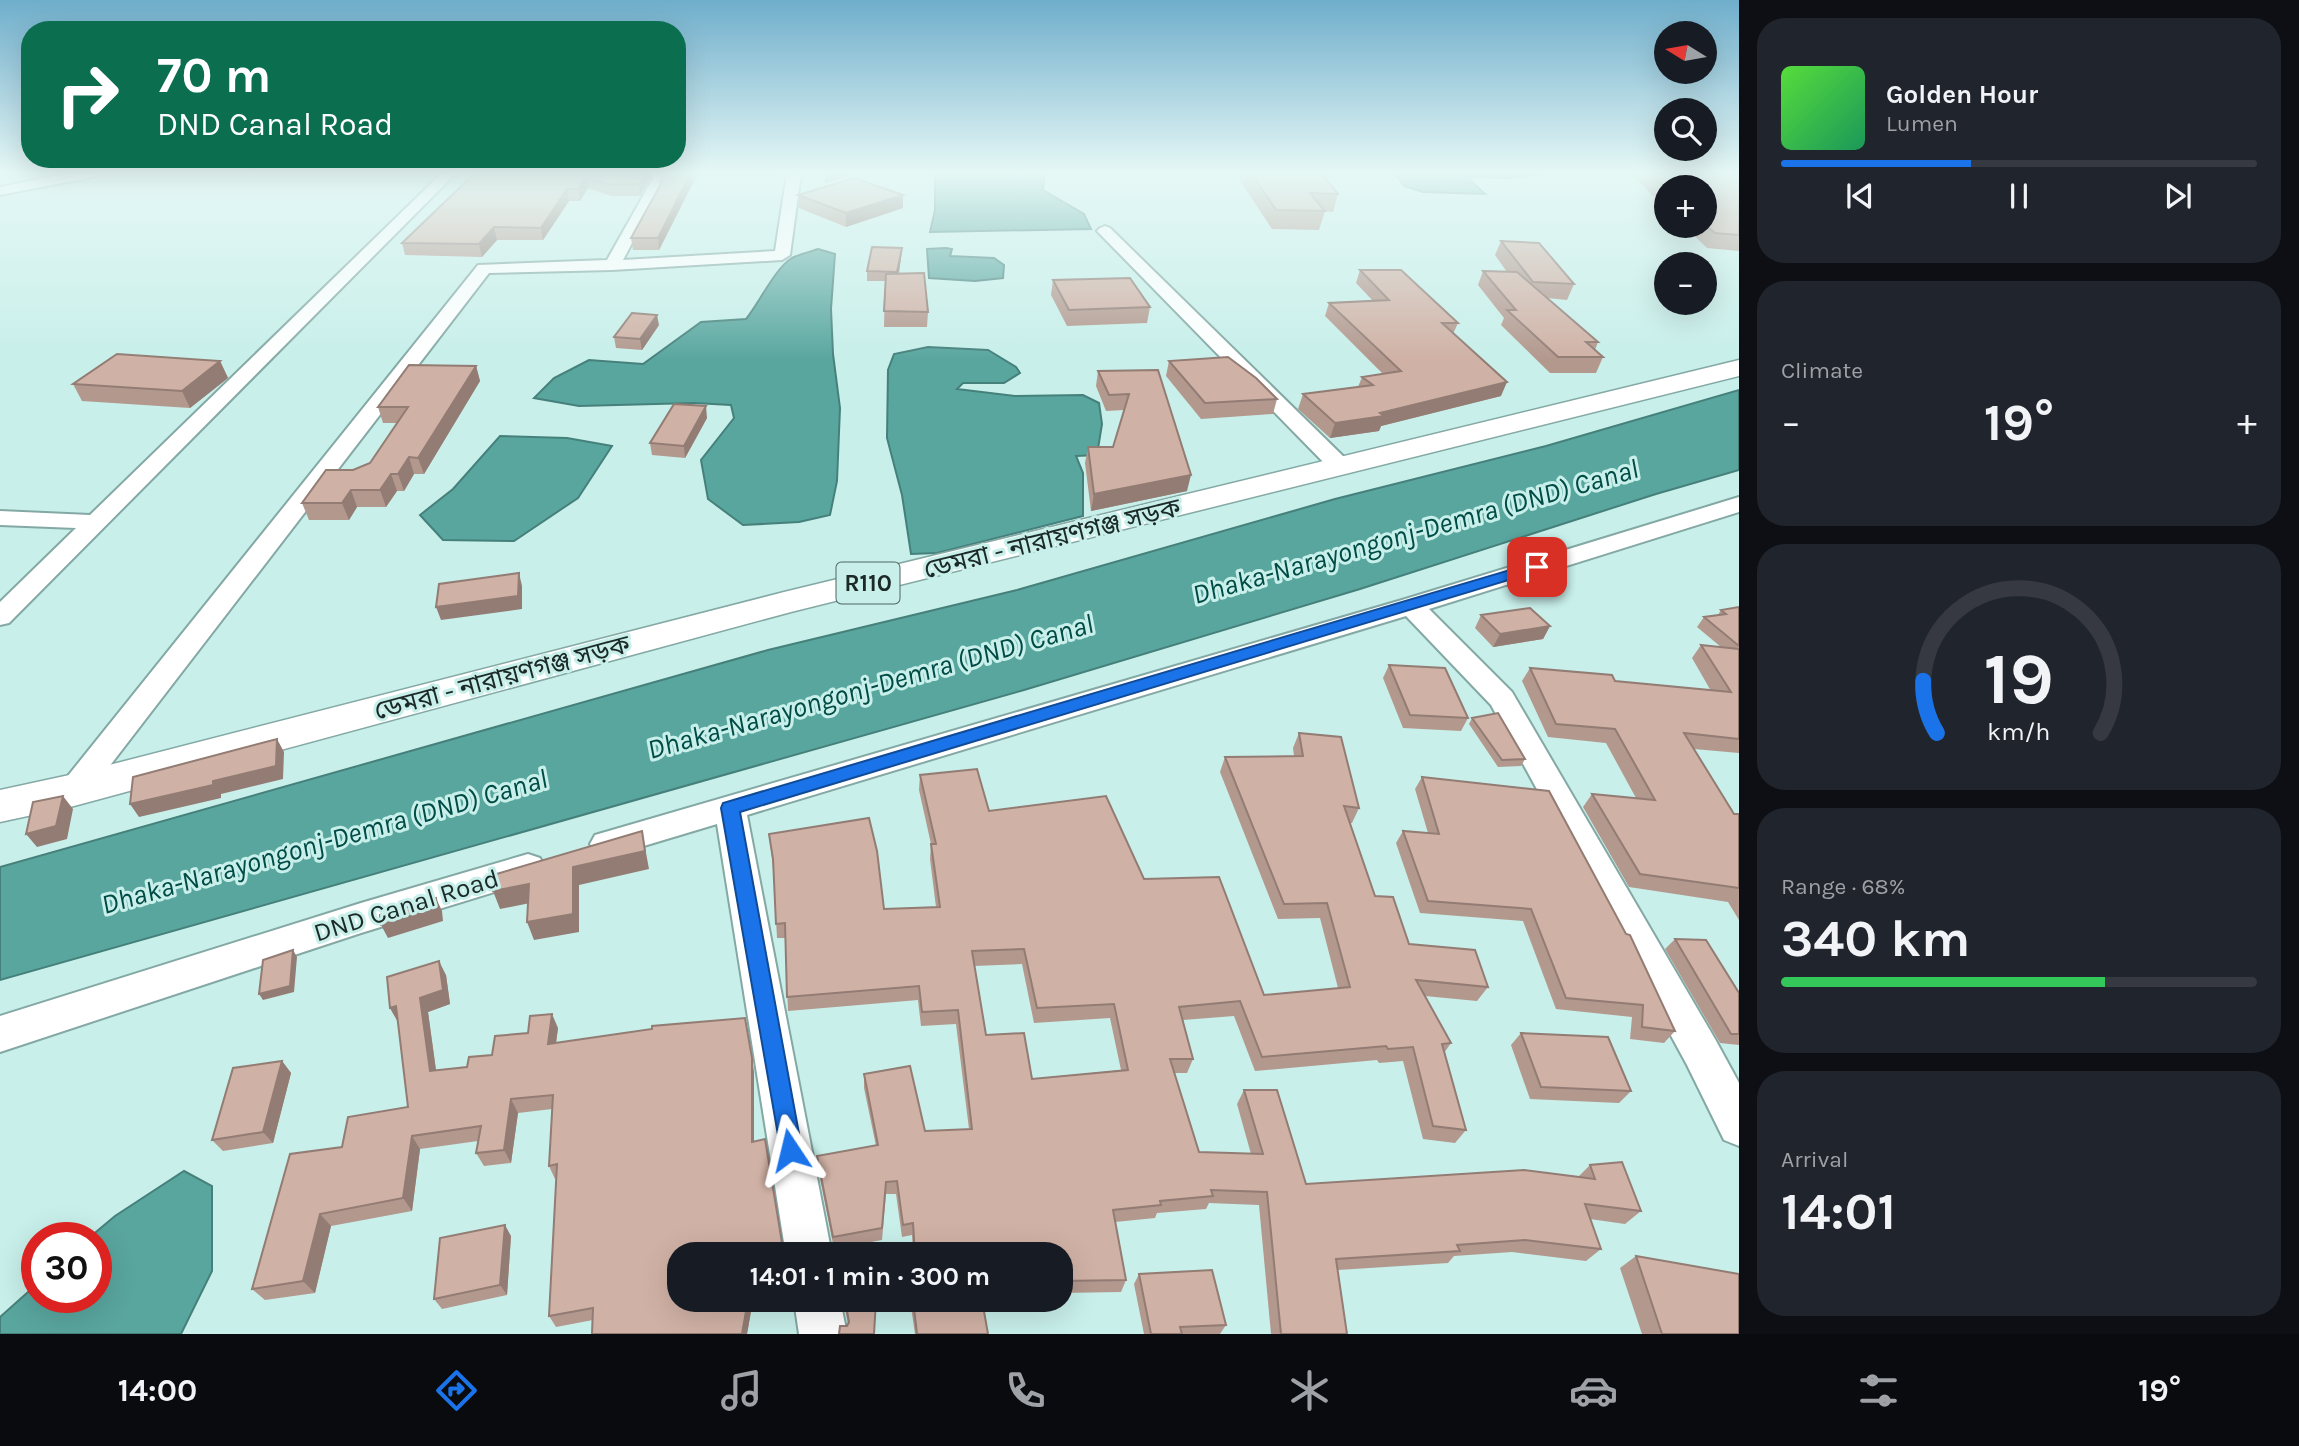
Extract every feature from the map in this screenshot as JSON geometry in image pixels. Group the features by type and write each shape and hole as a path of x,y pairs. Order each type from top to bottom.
{"main road":[{"name":"ডেমরা - নারায়ণগঞ্জ সড়ক","path":"0,806 74,790 784,603 1739,368"}],"street":[{"path":"0,617 387,235"},
{"path":"612,265 628,235"},
{"path":"74,790 484,268 612,265 782,255 785,235"},
{"path":"1109,235 1341,467"},
{"name":"DND Canal Road","path":"0,1034 362,918 1412,606 1739,504"},
{"path":"0,518 96,522"},
{"path":"1412,606 1502,699 1701,1052 1739,1125"},
{"path":"730,808 807,1242"},
{"path":"819,1312 823,1334"}],"water":[{"path":"818,249 835,254 831,309 840,408 837,481 830,515 799,522 743,525 708,499 701,460 734,418 731,405 694,403 579,406 534,398 554,378 589,360 643,364 701,322 746,319 786,263"},
{"path":"927,249 952,249 950,256 994,258 1004,265 1003,278 975,281 929,278"},
{"path":"928,347 988,350 1016,367 1020,373 1004,383 963,383 957,389 1015,396 1083,395 1099,403 1102,424 1097,455 1076,456 1083,473 1083,516 937,553 911,554 902,495 887,438 888,370 894,354"},
{"name":"Dhaka-Narayongonj-Demra (DND) Canal","path":"1739,390 1739,470 1360,589 1024,690 0,980 0,867 768,650 1017,590 1335,499 1546,446"},
{"path":"500,436 567,438 612,446 578,498 514,541 443,540 420,515 453,489"},
{"path":"184,1171 212,1186 212,1271 181,1334 0,1334 0,1317 21,1298 21,1313 112,1313 112,1222 108,1222"}],"building":[{"path":"410,235 487,235 479,244 402,243"},
{"path":"633,235 659,235 658,238 631,238"},
{"path":"1501,241 1539,243 1574,284 1533,282"},
{"path":"872,247 902,248 897,272 867,271"},
{"path":"1360,270 1401,270 1458,323 1442,323 1507,382 1380,413 1384,416 1335,423 1303,394 1373,385 1362,377 1401,371 1329,303 1389,300"},
{"path":"1483,271 1517,272 1598,342 1586,342 1603,357 1558,357 1507,310 1516,310"},
{"path":"924,273 928,312 884,311 886,274"},
{"path":"1130,278 1150,307 1069,310 1053,280"},
{"path":"632,313 657,315 640,339 614,337"},
{"path":"117,354 220,361 182,391 73,384"},
{"path":"1228,357 1256,378 1277,399 1205,403 1169,361"},
{"path":"409,365 476,366 418,458 409,457 398,474 391,474 380,490 351,490 342,503 302,503 326,470 353,470 370,463 408,407 378,407"},
{"path":"1158,370 1191,475 1094,494 1088,447 1113,447 1129,394 1109,395 1098,371"},
{"path":"674,404 706,406 684,446 650,443"},
{"path":"519,573 518,596 436,607 439,584"},
{"path":"1739,607 1739,646 1704,617 1726,614 1721,610"},
{"path":"1530,608 1550,626 1500,634 1481,615"},
{"path":"1701,645 1739,649 1739,739 1684,733 1734,814 1739,814 1739,888 1640,874 1592,794 1655,800 1615,729 1556,724 1530,668 1612,675 1615,681 1731,692"},
{"path":"1389,665 1445,668 1468,718 1410,715"},
{"path":"1498,713 1525,759 1502,760 1472,718"},
{"path":"1299,733 1341,737 1359,808 1344,806 1375,896 1393,897 1409,944 1475,950 1488,987 1416,980 1451,1043 1442,1044 1466,1130 1433,1126 1413,1047 1388,1049 1386,1046 1262,1057 1240,1001 1179,1007 1193,1059 1170,1059 1199,1152 1263,1154 1244,1090 1277,1090 1306,1184 1524,1170 1595,1179 1590,1165 1622,1162 1641,1211 1585,1204 1601,1249 1525,1240 1457,1245 1460,1251 1336,1259 1347,1334 1281,1334 1267,1192 1211,1190 1213,1196 1160,1201 1161,1205 1113,1210 1126,1280 1073,1281 1073,1242 914,1242 913,1223 903,1225 897,1181 886,1182 882,1228 833,1237 817,1156 878,1145 864,1074 910,1066 925,1131 972,1129 958,1010 922,1012 919,986 787,997 785,923 776,924 769,834 869,818 877,851 884,909 940,907 931,844 936,844 920,775 977,769 989,811 1106,796 1144,879 1219,877 1264,995 1350,987 1327,903 1284,904 1225,757 1303,756","holes":["1024,949 1037,1008 1114,1004 1128,1070 1032,1079 1024,1033 986,1035 972,951"]},
{"path":"277,739 276,766 213,781 213,785 130,804 133,777"},
{"path":"1422,777 1549,791 1626,934 1630,935 1675,1031 1642,1027 1643,1005 1566,998 1531,909 1428,901 1403,831 1439,834"},
{"path":"63,796 56,826 26,834 33,802"},
{"path":"642,831 645,851 573,867 573,914 527,922 529,884 493,891 493,875"},
{"path":"436,898 437,908 381,925 380,915"},
{"path":"1675,939 1706,940 1739,993 1739,1034 1731,1034"},
{"path":"293,950 290,986 259,994 263,960"},
{"path":"439,961 443,990 420,998 430,1071 467,1067 469,1057 492,1055 495,1036 528,1033 530,1016 552,1014 548,1044 652,1029 652,1026 745,1018 752,1058 752,1142 765,1139 782,1242 667,1242 667,1312 746,1312 742,1334 592,1334 593,1308 549,1316 557,1164 549,1166 553,1095 511,1099 504,1150 476,1153 481,1126 412,1136 403,1198 320,1214 303,1281 252,1289 290,1154 342,1147 348,1117 408,1107 396,1006 390,1008 387,977"},
{"path":"1521,1033 1608,1037 1631,1091 1541,1087"},
{"path":"282,1061 263,1132 212,1140 233,1068"},
{"path":"505,1225 500,1285 434,1299 440,1238"},
{"path":"1636,1256 1739,1274 1739,1334 1662,1334"},
{"path":"1212,1270 1226,1325 1180,1327 1182,1334 1151,1334 1139,1274"},
{"path":"847,1312 875,1312 874,1334 839,1334 840,1326 847,1326"},
{"path":"914,1312 984,1312 988,1334 917,1334"}],"route":[{"path":"790,1150 730,808 1537,567"}]}
